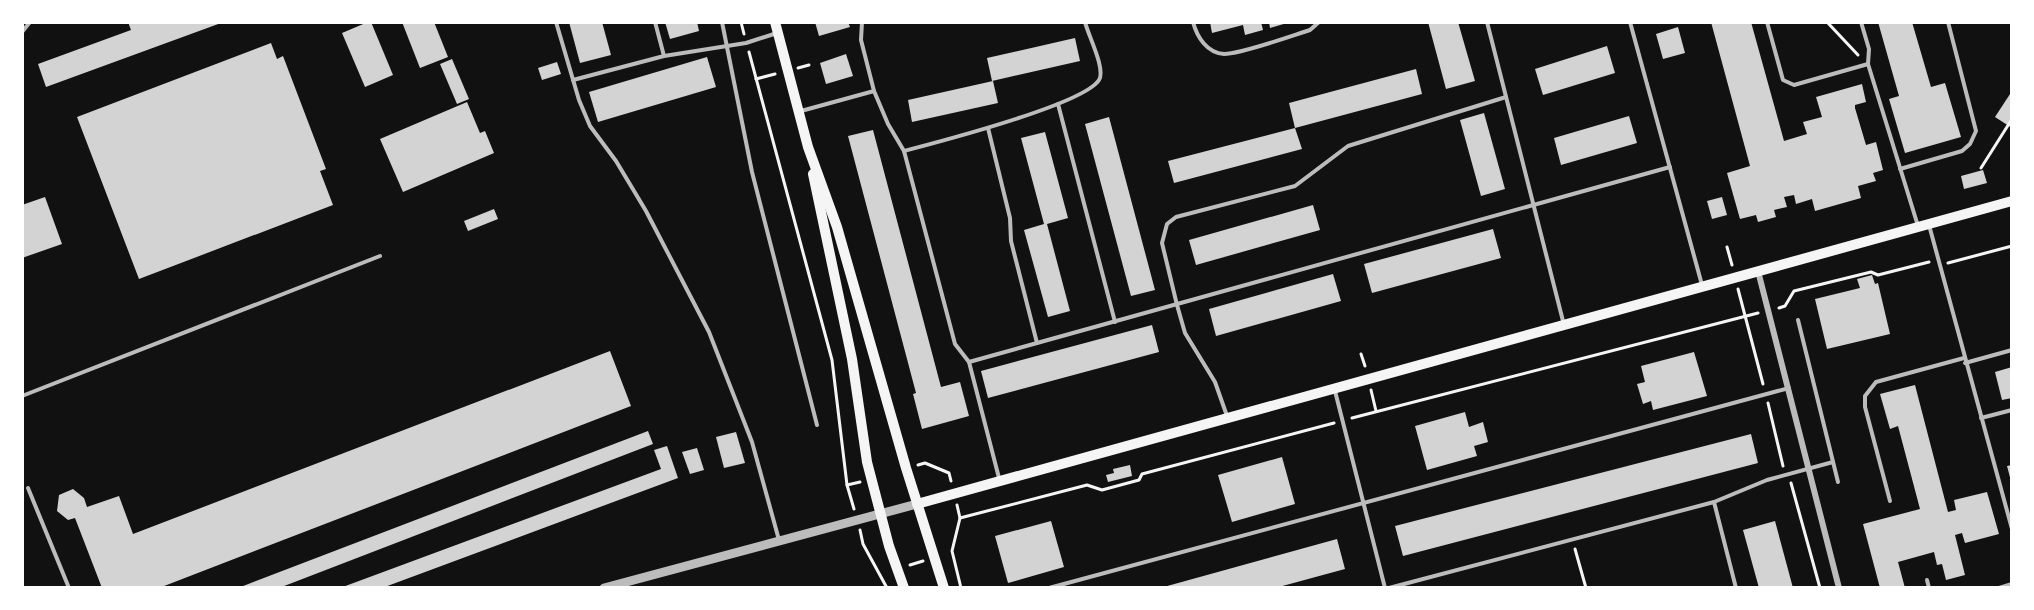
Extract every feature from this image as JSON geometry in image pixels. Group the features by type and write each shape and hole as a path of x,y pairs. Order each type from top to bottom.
{"main road":[{"path":"776,28 808,147 822,228 852,359 871,479 904,588"},
{"path":"808,147 837,226 906,468 944,588"},
{"path":"917,504 2012,201"}],"street":[{"path":"1758,271 1839,588"},
{"path":"604,588 917,504"}],"lane":[{"path":"22,32 30,22"},
{"path":"556,22 573,80 590,126 616,161 646,211 709,332 752,442 779,541"},
{"path":"655,22 664,56"},
{"path":"722,22 729,45 732,78 752,172 817,425"},
{"path":"862,22 861,40 874,91 888,124 904,151 955,344 969,362 1000,482"},
{"path":"904,151 988,128 1058,104 1099,80 1101,69 1085,22"},
{"path":"1193,22 1200,40 1207,47 1225,54 1310,30 1319,22"},
{"path":"1487,22 1564,326"},
{"path":"1630,22 1703,287"},
{"path":"1767,22 1783,80 1794,85 1868,64"},
{"path":"1861,22 1869,49 1868,64 1900,169 1939,263 2012,529"},
{"path":"1900,169 1962,151 1970,144 1976,131 1948,22"},
{"path":"573,80 664,56 746,43 776,28"},
{"path":"799,111 874,91"},
{"path":"1228,419 1215,382 1185,333 1162,243 1167,224 1176,217 1295,186 1348,146 1506,97"},
{"path":"1058,104 1115,322"},
{"path":"988,128 1010,218 1011,241 1037,343"},
{"path":"969,362 1670,167"},
{"path":"22,396 380,256"},
{"path":"1798,320 1838,482"},
{"path":"1890,501 1865,407 1865,396 1876,382 2012,350"},
{"path":"1049,588 1788,388"},
{"path":"1335,390 1387,588 1402,586 1714,502 1767,480 1833,462"},
{"path":"1981,418 2012,410"},
{"path":"28,488 69,588"},
{"path":"1714,502 1737,588"},
{"path":"1927,580 1929,588"},
{"path":"1999,588 2012,584"}],"path":[{"path":"741,22 832,360 847,485 863,544 887,588"},
{"path":"1827,22 1868,64"},
{"path":"1981,168 2012,119"},
{"path":"961,588 952,551 960,518 1087,484 1102,490 1139,480 1142,474 1342,420 1785,306 1794,291 1871,272 1878,275 1924,262 1939,263 2012,246"},
{"path":"906,468 925,463"},
{"path":"847,485 871,479"},
{"path":"1795,493 1820,588"},
{"path":"1573,539 1586,588"},
{"path":"897,570 952,551"}],"building":[{"path":"128,22 221,23 46,87 38,64 131,30"},
{"path":"371,22 393,75 365,87 342,33"},
{"path":"402,22 434,22 448,57 420,68"},
{"path":"569,22 602,22 611,55 580,63"},
{"path":"665,22 697,22 699,31 670,39"},
{"path":"815,22 848,22 850,27 819,36"},
{"path":"1210,22 1261,22 1263,30 1245,35 1243,25 1212,33"},
{"path":"1269,22 1287,22 1287,23 1270,28"},
{"path":"1428,22 1458,22 1475,81 1446,89"},
{"path":"1711,22 1751,22 1784,141 1807,134 1803,122 1822,117 1816,97 1862,84 1866,102 1855,105 1855,108 1866,145 1876,142 1883,170 1873,173 1876,181 1858,186 1861,198 1815,211 1812,199 1796,204 1794,195 1784,197 1787,207 1774,210 1776,217 1758,222 1756,215 1740,219 1727,173 1750,166"},
{"path":"1878,22 1912,22 1931,87 1945,83 1961,137 1905,153 1889,99 1899,96"},
{"path":"1678,27 1685,53 1663,59 1656,34"},
{"path":"1075,38 1080,61 992,81 987,58"},
{"path":"271,43 277,59 283,56 326,169 320,171 333,205 139,279 77,117"},
{"path":"1607,46 1615,73 1543,95 1535,69"},
{"path":"846,54 853,76 826,84 820,63"},
{"path":"707,57 716,87 598,122 589,92"},
{"path":"452,59 469,99 457,104 440,64"},
{"path":"557,62 561,74 542,80 538,68"},
{"path":"1416,69 1422,94 1295,128 1289,103"},
{"path":"993,81 998,103 912,122 908,100"},
{"path":"2012,91 2012,128 1995,117"},
{"path":"467,102 480,133 485,131 494,153 403,192 380,139"},
{"path":"1484,113 1505,189 1481,196 1460,120"},
{"path":"1629,116 1637,143 1561,165 1554,138"},
{"path":"1109,117 1155,290 1131,296 1085,124"},
{"path":"1295,128 1302,149 1174,183 1168,161"},
{"path":"873,130 941,387 960,382 969,416 922,429 913,394 916,393 848,136"},
{"path":"1045,132 1068,218 1047,224 1070,311 1048,317 1024,230 1044,224 1021,138"},
{"path":"1983,170 1987,183 1964,189 1961,176"},
{"path":"45,197 62,244 22,258 22,205"},
{"path":"1722,197 1727,215 1712,219 1707,201"},
{"path":"1313,205 1320,230 1196,265 1189,240"},
{"path":"494,209 498,219 468,231 464,221"},
{"path":"1493,229 1501,258 1372,293 1364,264"},
{"path":"1333,274 1341,301 1216,336 1209,309"},
{"path":"1872,275 1875,284 1878,283 1890,334 1827,349 1815,299 1860,288 1857,279"},
{"path":"1152,325 1159,352 988,398 981,371"},
{"path":"610,351 631,406 159,588 102,588 75,518 68,520 57,511 59,495 73,489 84,498 87,507 119,496 133,534"},
{"path":"1694,352 1707,396 1653,410 1651,401 1643,404 1637,384 1645,382 1641,366"},
{"path":"2012,367 2012,398 2002,400 1995,372"},
{"path":"1915,385 1948,512 1956,510 1954,500 1987,492 1999,534 1965,543 1962,533 1955,535 1965,575 1946,580 1942,564 1937,565 1934,552 1898,562 1905,588 1880,588 1863,524 1920,509 1898,426 1890,429 1880,394"},
{"path":"1465,412 1469,427 1483,422 1488,442 1474,446 1477,456 1427,470 1415,426"},
{"path":"648,431 653,444 279,588 238,588"},
{"path":"736,432 745,463 724,468 716,437"},
{"path":"1751,434 1758,463 1403,556 1395,526"},
{"path":"667,446 678,478 382,588 340,588 661,469 654,450"},
{"path":"697,448 704,470 690,474 682,452"},
{"path":"1282,457 1295,504 1232,522 1218,475"},
{"path":"1130,465 1132,476 1108,482 1106,475 1114,473 1113,469"},
{"path":"2012,465 2012,481 2011,481 2007,466"},
{"path":"1051,521 1064,567 1008,583 995,536"},
{"path":"1775,521 1793,588 1759,588 1743,530"},
{"path":"1337,539 1345,569 1275,588 1160,588"}]}
